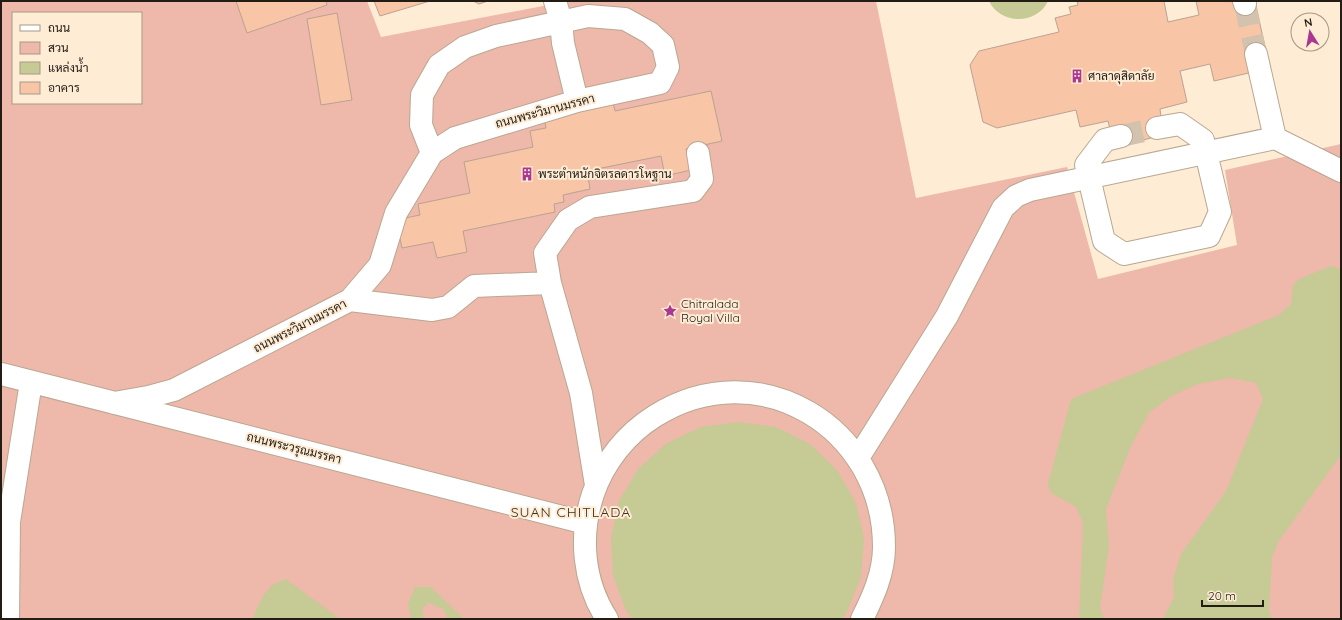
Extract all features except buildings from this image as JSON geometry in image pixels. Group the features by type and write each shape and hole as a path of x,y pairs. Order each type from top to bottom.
{"street":[{"name":"ถนนพระวิมานมรรคา","path":"114,403 148,397 174,390 350,300 380,265 396,213 432,154 455,138 578,102 660,83 668,67 663,45 650,33 625,19 588,16 558,11"},
{"path":"432,154 421,125 422,95 439,65 465,47 558,11 563,43 578,102"},
{"path":"1256,54 1275,138"},
{"path":"1121,136 1105,140 1086,166 1104,241 1124,254 1209,236 1220,212 1203,140 1180,124 1157,128"},
{"path":"858,458 947,316 1003,208 1016,196 1030,190 1275,138 1341,171"},
{"path":"596,485 581,393 550,283 545,253 568,220 590,208 694,191 702,180 698,154"},
{"path":"350,300 432,310 448,308 474,286 550,283"},
{"name":"ถนนพระวรุณมรรคา","path":"1,374 586,523"},
{"path":"8,619 9,522 31,382"},
{"path":"607,619 600,609 591,585 585,559 585,533 588,507 596,485 608,462 623,441 643,424 665,410 683,402 715,394 741,392 767,396 792,404 815,416 836,432 853,451 867,473 877,497 883,522 884,548 880,574 872,599 862,619"}],"green space":[{"path":"1,1 367,1 381,37 569,1 876,1 916,198 1067,167 1098,279 1237,245 1225,170 1341,144 1341,619 1,619"}],"water":[{"path":"989,1 1048,1 1043,9 1036,14 1027,18 1018,19 1010,18 1001,14 994,9"},
{"path":"1331,266 1341,269 1341,455 1278,542 1272,558 1269,610 1271,619 1163,619 1174,597 1173,579 1181,554 1226,491 1263,399 1256,383 1230,378 1198,384 1171,396 1149,413 1131,446 1106,509 1109,546 1100,608 1104,619 1079,619 1083,523 1076,507 1051,493 1048,484 1071,399 1279,315 1291,304 1293,285 1299,279"},
{"path":"738,422 776,427 810,444 837,470 856,503 864,539 861,577 847,612 841,619 633,619 626,611 613,575 611,538 619,501 638,469 667,443 701,427"},
{"path":"286,579 340,619 252,619 263,596 272,585"},
{"path":"415,587 431,587 464,619 448,619 443,609 428,603 422,609 424,619 411,619 408,604"}],"tunnel":[{"path":"1245,4 1256,54"},
{"path":"1121,136 1157,128"}],"place":[{"name":"ศาลาดุสิดาลัย","path":"1077,76"},
{"name":"พระตำหนักจิตรลดารโหฐาน","path":"527,174"},
{"name":"Chitralada Royal Villa","path":"670,311"}],"district":[{"name":"SUAN CHITLADA","path":"571,512"}]}
